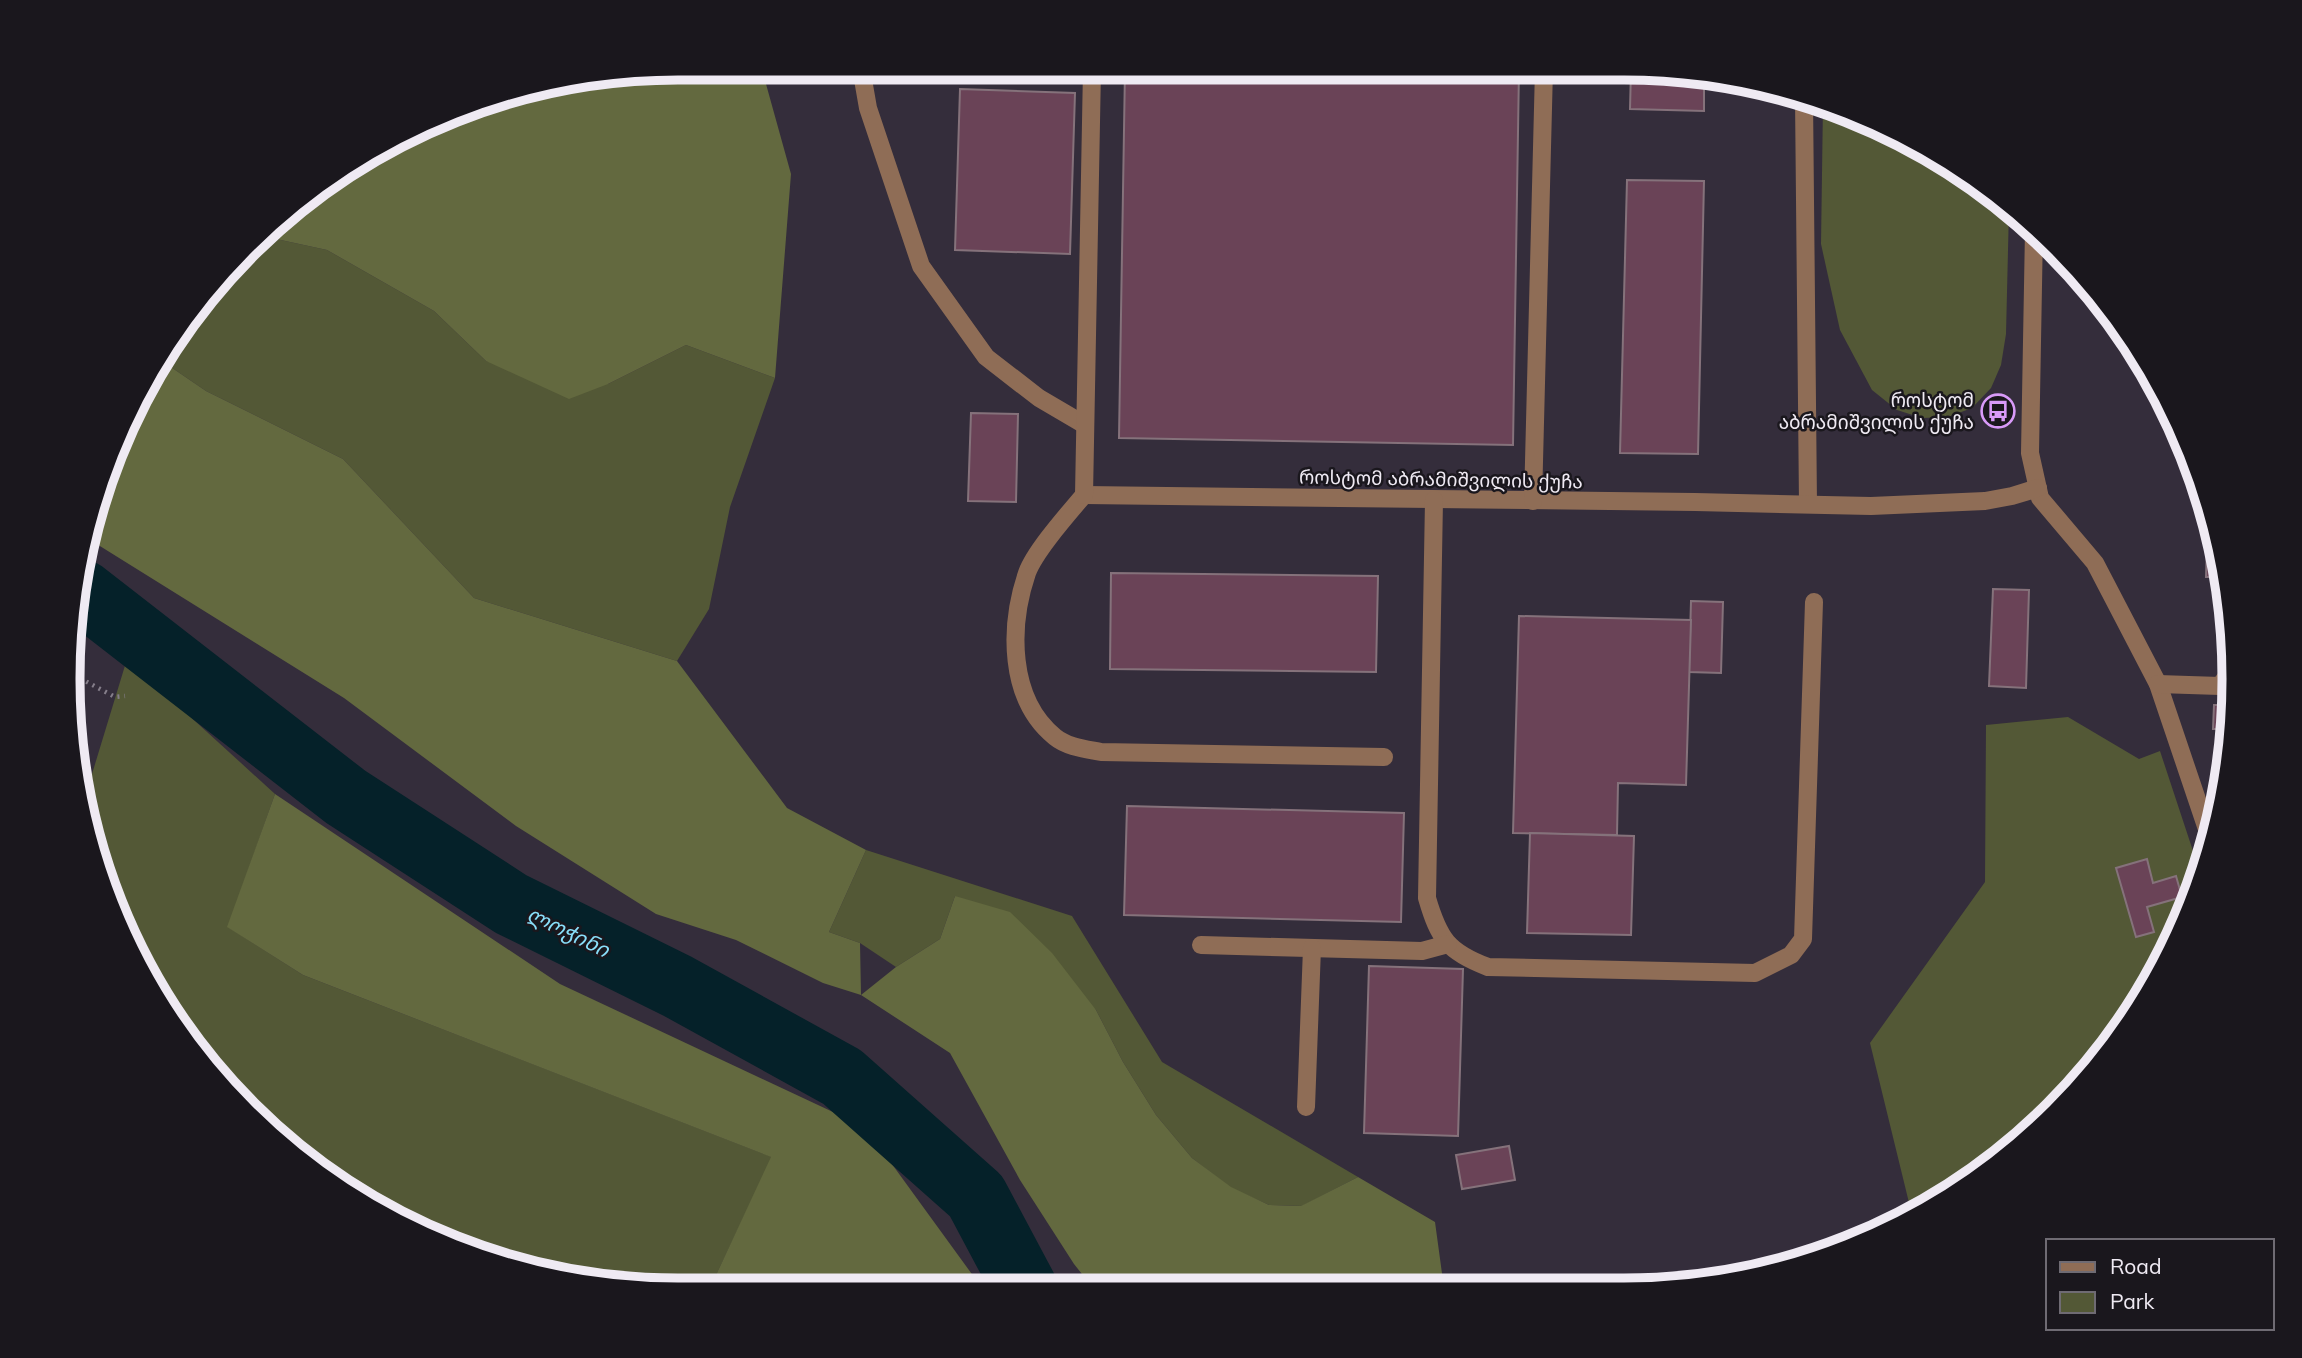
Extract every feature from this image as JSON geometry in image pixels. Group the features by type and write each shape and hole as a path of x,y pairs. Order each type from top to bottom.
{"street":[{"path":"864,80 868,108 921,266 986,356 1039,398 1085,425"},
{"path":"1092,80 1084,495 1061,521 1028,571 1016,619 1022,691 1032,712 1057,739 1101,752 1384,757"},
{"path":"1533,501 1544,80"},
{"path":"1804,109 1808,504"},
{"path":"2034,244 2030,453 2040,498 2095,563 2158,684 2204,821"},
{"name":"როსტომ აბრამიშვილის ქუჩა","path":"1084,495 1871,506 1984,501 2038,488"},
{"path":"1434,500 1427,898 1435,927 1448,944 1463,958 1488,967 1755,973 1791,955 1803,939 1814,602"},
{"path":"2158,684 2220,686 2222,683"},
{"path":"1200,945 1422,951 1448,944"},
{"path":"1306,1107 1312,948"}],"path":[{"path":"80,678 115,696 125,696"}],"green space":[{"path":"763,80 791,174 775,378 686,345 608,384 569,399 486,361 434,311 327,250 274,239 346,181 414,142 487,112 562,92 640,82"},
{"path":"1823,115 1888,142 1922,161 1956,181 2009,222 2006,334 2001,365 1991,388 1972,408 1948,417 1922,418 1897,410 1872,390 1840,330 1821,244"},
{"path":"274,239 327,250 434,311 486,361 608,384 686,345 775,378 730,507 709,609 677,661 474,598 343,459 206,391 169,366 181,346 229,284"},
{"path":"169,366 206,391 343,459 474,598 677,661 787,808 866,850 829,932 860,943 861,995 823,983 736,940 656,914 516,826 344,698 96,544 112,487 126,450 142,414"},
{"path":"127,659 275,794 228,927 303,975 772,1157 715,1278 601,1272 562,1266 487,1246 414,1216 346,1177 315,1154 284,1129 229,1074 181,1012 142,944 126,908 101,834 90,781"},
{"path":"2068,717 2139,759 2160,751 2195,856 2160,944 2121,1012 2073,1074 2018,1129 1987,1154 1956,1177 1909,1204 1870,1043 1985,882 1986,725"},
{"path":"275,794 560,984 865,1127 975,1278 715,1278 771,1157 303,975 227,927"},
{"path":"866,850 1072,916 1162,1062 1358,1177 1302,1206 1269,1205 1231,1188 1192,1158 1156,1115 1123,1062 1096,1010 955,896 940,939 896,967 860,943 829,932"},
{"path":"955,896 1010,912 1052,953 1096,1010 1123,1062 1156,1115 1192,1158 1231,1187 1269,1205 1301,1206 1358,1177 1435,1222 1443,1278 1085,1278 1020,1180 950,1053 861,995 896,967 940,939"}],"building":[{"path":"1125,80 1519,80 1513,445 1119,438"},
{"path":"1631,80 1704,86 1704,111 1630,109"},
{"path":"960,89 1075,93 1070,254 955,250"},
{"path":"1627,180 1704,181 1698,454 1620,453"},
{"path":"971,413 1018,414 1016,502 968,501"},
{"path":"2207,549 2212,577 2206,577"},
{"path":"1111,573 1378,576 1376,672 1110,669"},
{"path":"1993,589 2029,590 2026,688 1989,686"},
{"path":"1691,601 1723,602 1721,673 1689,672"},
{"path":"1519,616 1691,620 1686,785 1618,783 1617,835 1513,833"},
{"path":"2214,705 2221,705 2219,729 2213,729"},
{"path":"1127,806 1404,813 1401,922 1124,915"},
{"path":"1530,833 1634,836 1631,935 1527,933"},
{"path":"2147,859 2153,883 2176,876 2180,898 2147,907 2154,932 2136,937 2116,868"},
{"path":"1369,966 1463,969 1458,1136 1364,1133"},
{"path":"1509,1146 1515,1180 1462,1189 1456,1155"}],"waterway":[{"name":"ლოჭინი","path":"87,596 346,797 511,904 677,986 842,1077 976,1196 1020,1278"}],"place":[{"name":"როსტომ აბრამიშვილის ქუჩა","path":"1998,411"}]}
